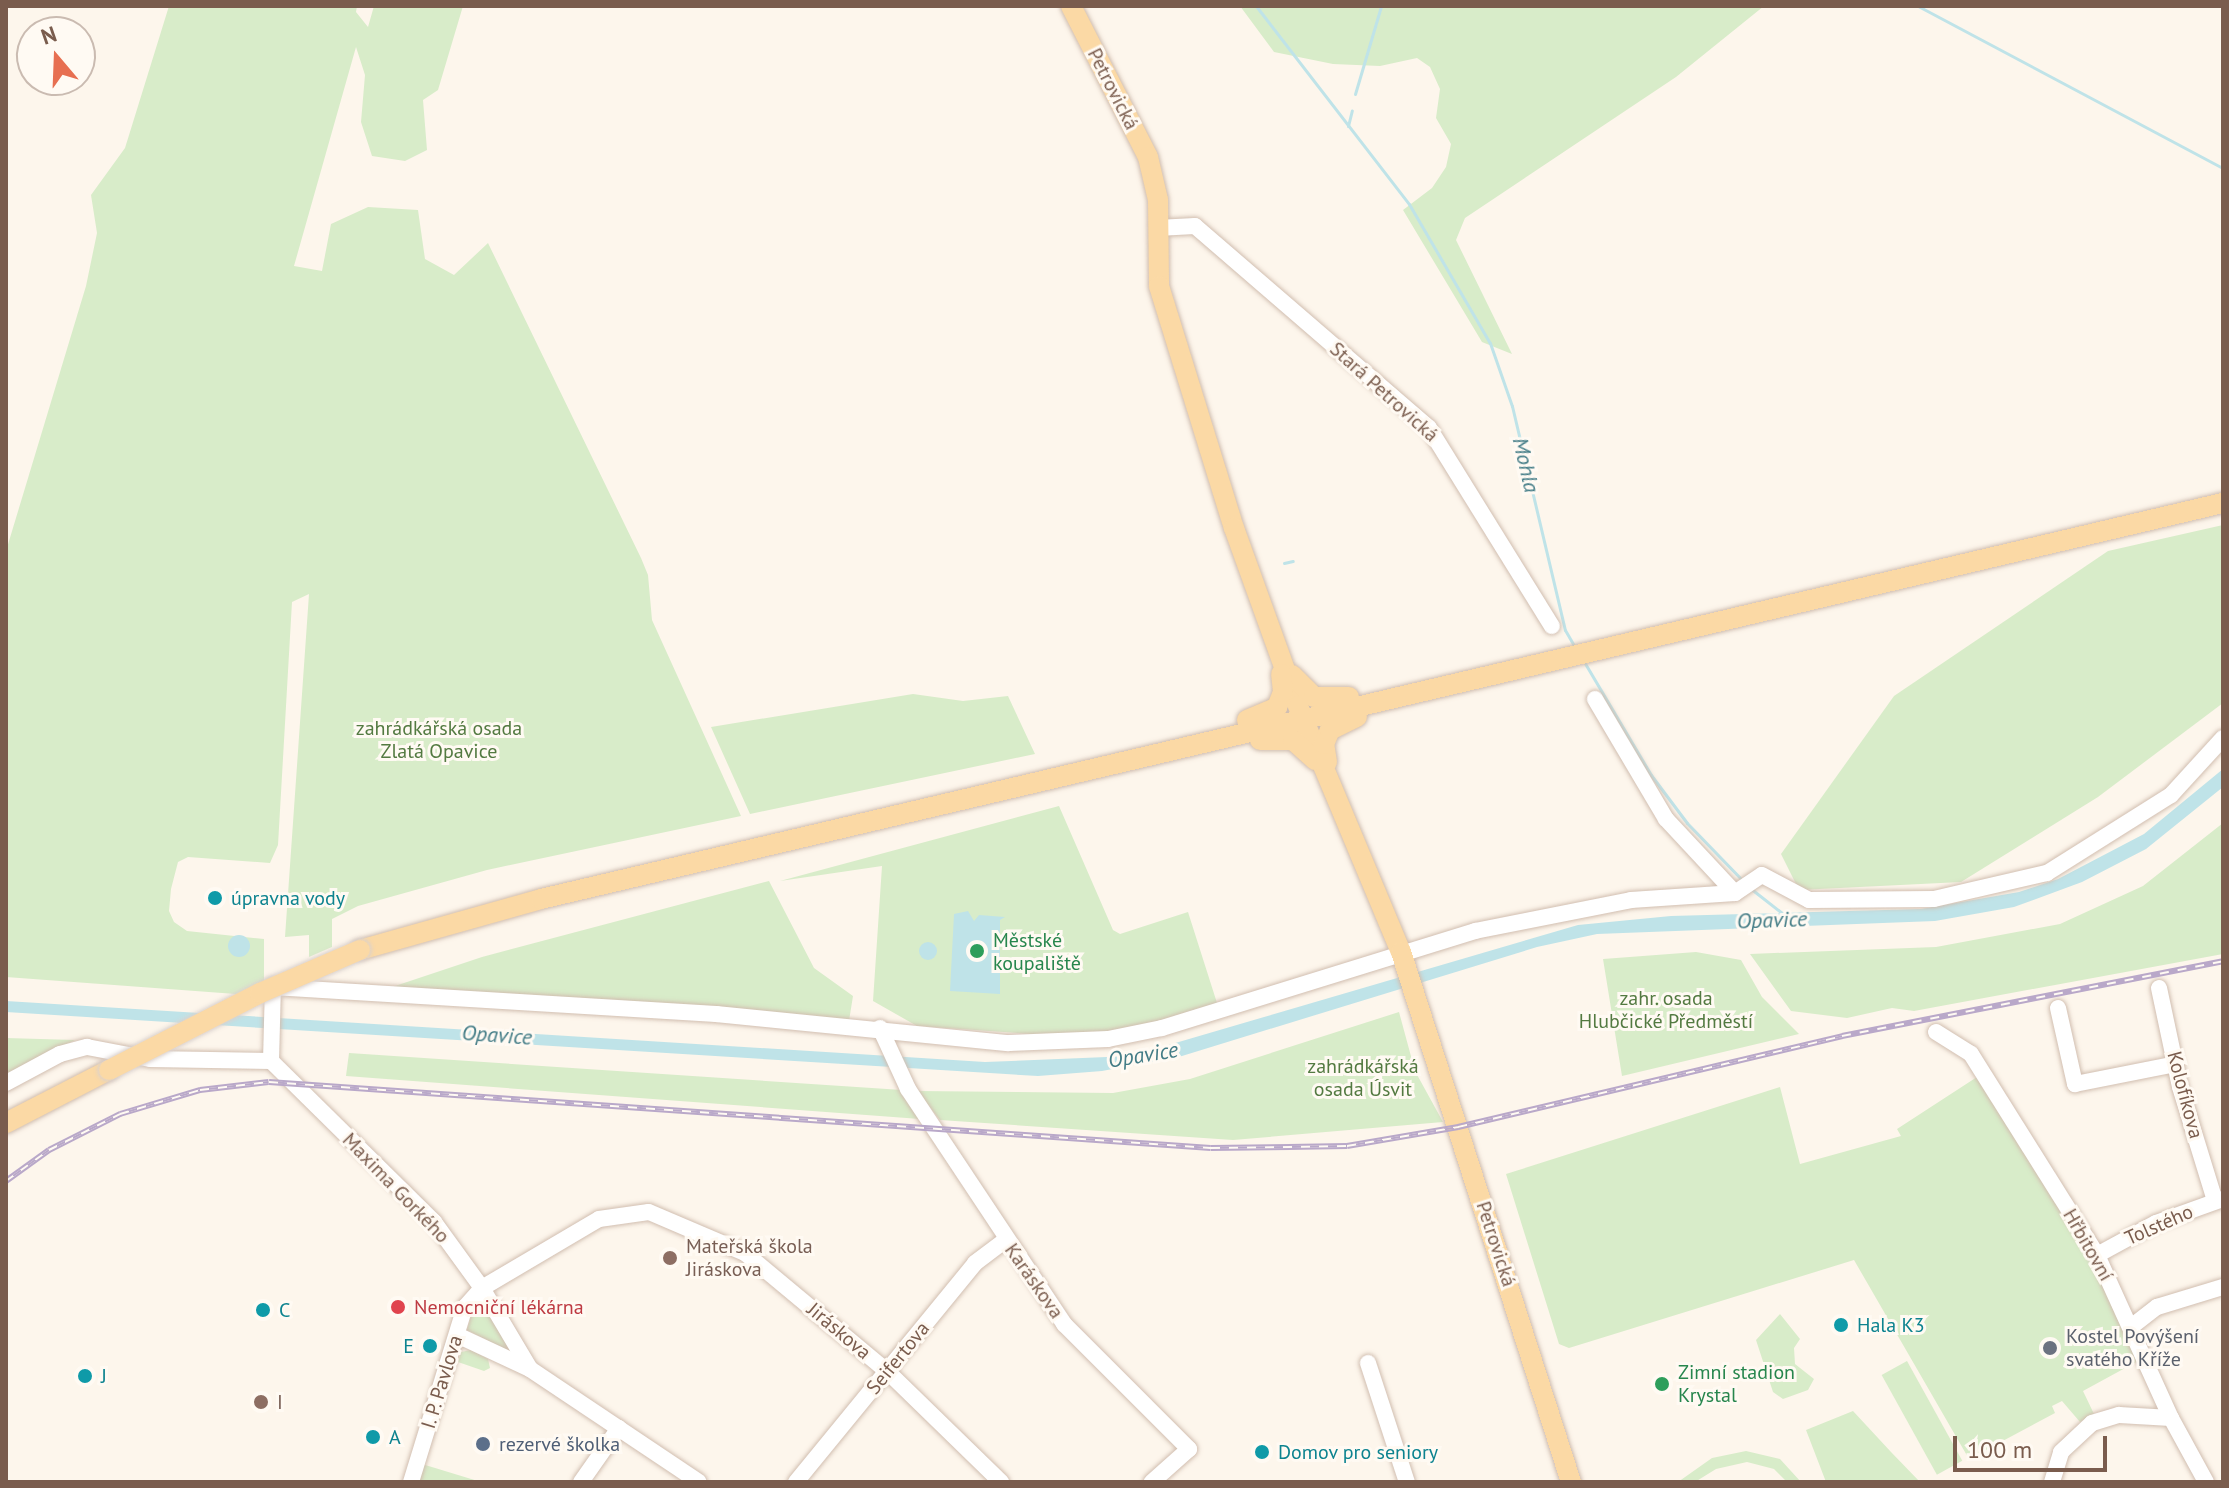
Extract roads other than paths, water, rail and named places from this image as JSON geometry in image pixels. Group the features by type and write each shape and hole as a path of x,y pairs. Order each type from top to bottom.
{"main road":[{"name":"Petrovická","path":"1071,6 1153,173 1157,228"},
{"path":"1157,228 1159,286 1271,637 1338,800"},
{"path":"6,1123 260,993 360,950 541,899 2223,503"},
{"path":"1271,637 1298,686 1324,700 1430,678 1510,671"},
{"path":"1118,763 1190,734 1273,711 1283,687 1271,637"},
{"path":"1338,800 1324,750 1335,725 1510,671"},
{"path":"1118,763 1286,737 1310,752 1338,800"},
{"name":"Petrovická","path":"1338,800 1402,955 1571,1482"}],"street":[{"name":"Stará Petrovická","path":"1157,228 1195,226 1429,428 1552,626"},
{"path":"1595,699 1666,819 1739,892"},
{"path":"6,1083 60,1054 87,1047 150,1059 271,1053 273,987 1009,1043 1108,1039 1162,1028 1555,912 1739,892 1762,875 1809,900 1934,899 2047,873 2171,795 2223,738"},
{"name":"Kolofíkova","path":"2159,988 2176,1064 2219,1200"},
{"path":"2058,1008 2075,1084 2176,1064"},
{"name":"Hřbitovní","path":"1936,1032 1971,1054 2097,1255 2171,1418 2206,1482"},
{"name":"Karáskova","path":"883,1033 908,1089 1005,1240 1064,1324 1189,1449 1152,1482"},
{"name":"Maxima Gorkého","path":"271,1053 434,1222 482,1288 530,1369"},
{"name":"Tolstého","path":"2097,1255 2156,1223 2219,1200"},
{"name":"Jiráskova","path":"482,1288 599,1219 649,1212 745,1253 888,1372 1001,1482"},
{"name":"Seifertova","path":"796,1482 975,1263 1005,1240"},
{"path":"2131,1327 2157,1307 2223,1287"},
{"name":"I. P. Pavlova","path":"411,1482 465,1307 482,1288"},
{"name":"Maxima Gorkého","path":"457,1335 530,1369 699,1482"},
{"path":"1368,1363 1407,1482"},
{"path":"2052,1482 2061,1452 2092,1423 2119,1415 2171,1418"},
{"path":"581,1482 619,1428"},
{"path":"2216,1482 2223,1480"}],"water":[{"name":"Opavice","path":"2223,769 2223,787 2146,849 2082,882 2014,907 1935,921 1597,934 1537,947 1182,1056 1102,1071 1038,1076 6,1012 6,1001 985,1062 1131,1056 1578,925 1671,916 1921,909 2019,892 2058,879 2144,834"},
{"name":"Městské koupaliště","path":"968,911 974,921 979,915 1005,917 1000,920 1000,994 950,991 954,914"},
{"path":"239,935 247,938 250,946 247,954 239,957 231,954 228,946 231,938"},
{"name":"Městské koupaliště","path":"928,942 937,951 928,960 919,951"}],"waterway":[{"name":"Mohla","path":"1256,6 1409,204 1490,343 1512,406 1565,630 1575,647"},
{"path":"1355,94 1381,6"},
{"path":"1918,6 2223,168"},
{"path":"1348,126 1352,110"},
{"path":"1284,563 1293,561"},
{"name":"Mohla","path":"1583,660 1651,775 1687,823 1742,880"},
{"name":"Mohla","path":"1750,888 1782,913"}],"railway":[{"path":"6,1181 49,1150 120,1114 200,1090 269,1082 1211,1148 1347,1146 1458,1127 1842,1036 2223,961"}],"place":[{"name":"úpravna vody","path":"215,898"},
{"name":"Městské koupaliště","path":"977,951"},
{"name":"Mateřská škola Jiráskova","path":"670,1258"},
{"name":"Nemocniční lékárna","path":"398,1307"},
{"name":"C","path":"263,1310"},
{"name":"Hala K3","path":"1841,1325"},
{"name":"E","path":"430,1346"},
{"name":"Kostel Povýšení svatého Kříže","path":"2050,1348"},
{"name":"J","path":"85,1376"},
{"name":"Zimní stadion Krystal","path":"1662,1384"},
{"name":"I","path":"261,1402"},
{"name":"A","path":"373,1437"},
{"name":"rezervé školka","path":"483,1444"},
{"name":"Domov pro seniory","path":"1262,1452"}],"park label":[{"name":"zahrádkářská osada Zlatá Opavice","path":"439,740"},
{"name":"zahr. osada Hlubčické Předměstí","path":"1666,1010"},
{"name":"zahrádkářská osada Úsvit","path":"1363,1078"}]}
